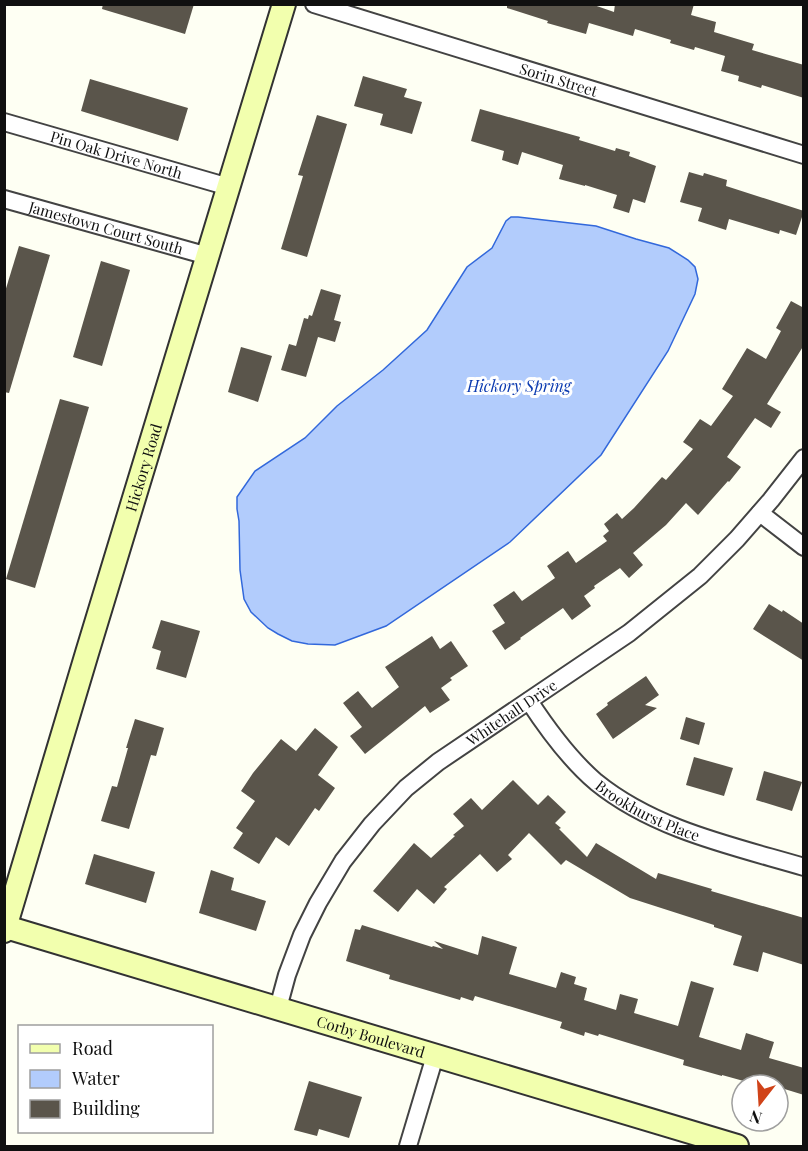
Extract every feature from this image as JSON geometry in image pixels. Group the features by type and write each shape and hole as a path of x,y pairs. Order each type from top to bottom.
{"street":[{"name":"Hickory Road","path":"5,928 284,4"},
{"name":"Sorin Street","path":"314,4 804,155"},
{"name":"Pin Oak Drive North","path":"4,122 229,187"},
{"name":"Jamestown Court South","path":"4,199 208,256"},
{"name":"Whitehall Drive","path":"278,1008 302,935 318,903 343,861 372,824 406,788 438,762 629,633 700,576 760,513 804,458"},
{"path":"760,513 804,547"},
{"name":"Brookhurst Place","path":"528,701 550,733 574,761 597,783 628,804 652,818 691,833 804,867"},
{"name":"Corby Boulevard","path":"5,928 737,1146"},
{"path":"408,1146 435,1056"}],"water":[{"name":"Hickory Spring","path":"511,217 596,226 669,248 688,260 695,267 698,279 695,294 668,351 601,455 510,542 386,626 335,645 292,641 278,634 251,612 244,599 240,570 237,497 255,471 305,438 337,406 383,370 427,330 467,267 492,248 506,221"}],"building":[{"path":"103,4 194,4 185,34 102,9"},
{"path":"507,4 591,4 614,12 615,4 694,4 691,15 716,22 714,32 754,44 752,50 804,65 804,98 762,85 761,88 738,81 739,76 721,71 725,56 695,47 694,50 670,43 671,40 635,29 633,36 589,23 586,34 507,8"},
{"path":"363,76 407,89 404,97 422,102 412,134 380,125 383,114 354,106"},
{"path":"90,79 188,108 178,141 81,111"},
{"path":"480,109 580,137 579,140 615,151 616,148 630,152 629,156 656,166 645,203 633,199 629,213 613,208 617,195 559,179 563,165 522,152 518,165 502,160 504,151 471,141"},
{"path":"317,115 347,124 307,257 281,249 303,176 298,175"},
{"path":"689,172 703,176 704,173 727,180 726,186 804,211 796,235 780,230 779,234 729,219 726,230 698,221 702,208 680,202"},
{"path":"19,246 50,255 9,393 4,392 4,295"},
{"path":"101,261 130,270 102,366 73,357"},
{"path":"321,289 341,295 334,320 341,322 335,342 318,337 306,377 281,370 289,344 296,346 304,318 308,319 309,315 312,316"},
{"path":"791,301 804,308 804,345 767,404 781,412 771,428 755,418 727,457 741,467 729,482 698,515 686,503 666,525 633,553 643,565 629,578 620,568 584,596 591,606 572,620 563,608 505,650 492,631 505,623 493,605 514,591 522,601 555,578 547,566 568,551 576,563 607,541 603,536 609,531 604,524 617,513 622,519 662,477 666,480 693,449 683,442 700,419 711,426 733,396 722,389 747,348 766,359 781,331 776,328"},
{"path":"241,347 272,356 258,402 228,392"},
{"path":"60,399 89,407 35,588 6,579"},
{"path":"769,604 804,624 804,661 753,629"},
{"path":"161,620 200,631 186,678 156,669 161,651 152,648"},
{"path":"432,636 440,649 451,641 468,666 450,678 452,680 441,688 450,700 430,713 425,706 365,754 350,736 362,727 343,703 358,691 372,708 399,687 385,667"},
{"path":"646,676 659,695 645,705 657,708 613,739 596,714 608,705 607,703"},
{"path":"686,717 705,723 699,745 680,739"},
{"path":"135,719 164,728 156,756 151,755 129,829 101,821 112,786 117,787"},
{"path":"315,728 338,747 318,775 335,788 319,811 315,808 289,846 276,837 259,864 233,848 243,833 236,828 255,801 241,791 281,739 296,751"},
{"path":"694,757 733,768 724,796 686,785"},
{"path":"764,771 802,782 792,811 756,800"},
{"path":"513,780 538,805 548,795 566,812 555,823 587,857 596,843 656,879 658,873 804,918 804,965 763,952 758,972 733,965 742,936 630,898 566,860 561,865 529,833 508,855 512,859 497,872 480,854 444,887 447,889 434,904 417,889 398,912 373,891 414,843 431,858 464,826 453,814 471,798 482,810"},
{"path":"94,854 155,872 146,903 85,884"},
{"path":"211,870 234,878 231,890 266,901 256,931 199,913"},
{"path":"362,925 432,947 443,949 434,941 478,955 482,936 517,947 509,974 556,988 561,972 576,977 574,984 587,988 584,1000 616,1010 620,994 638,999 634,1013 678,1026 691,981 714,988 699,1037 741,1050 746,1033 774,1042 769,1058 804,1068 804,1095 790,1091 790,1073 730,1073 730,1077 722,1076 683,1065 684,1060 599,1034 598,1036 585,1032 584,1036 560,1028 562,1022 475,996 473,1001 461,997 460,1000 389,979 390,975 346,961 355,929 360,930"},
{"path":"309,1081 362,1097 349,1138 319,1129 317,1136 294,1130"}]}
